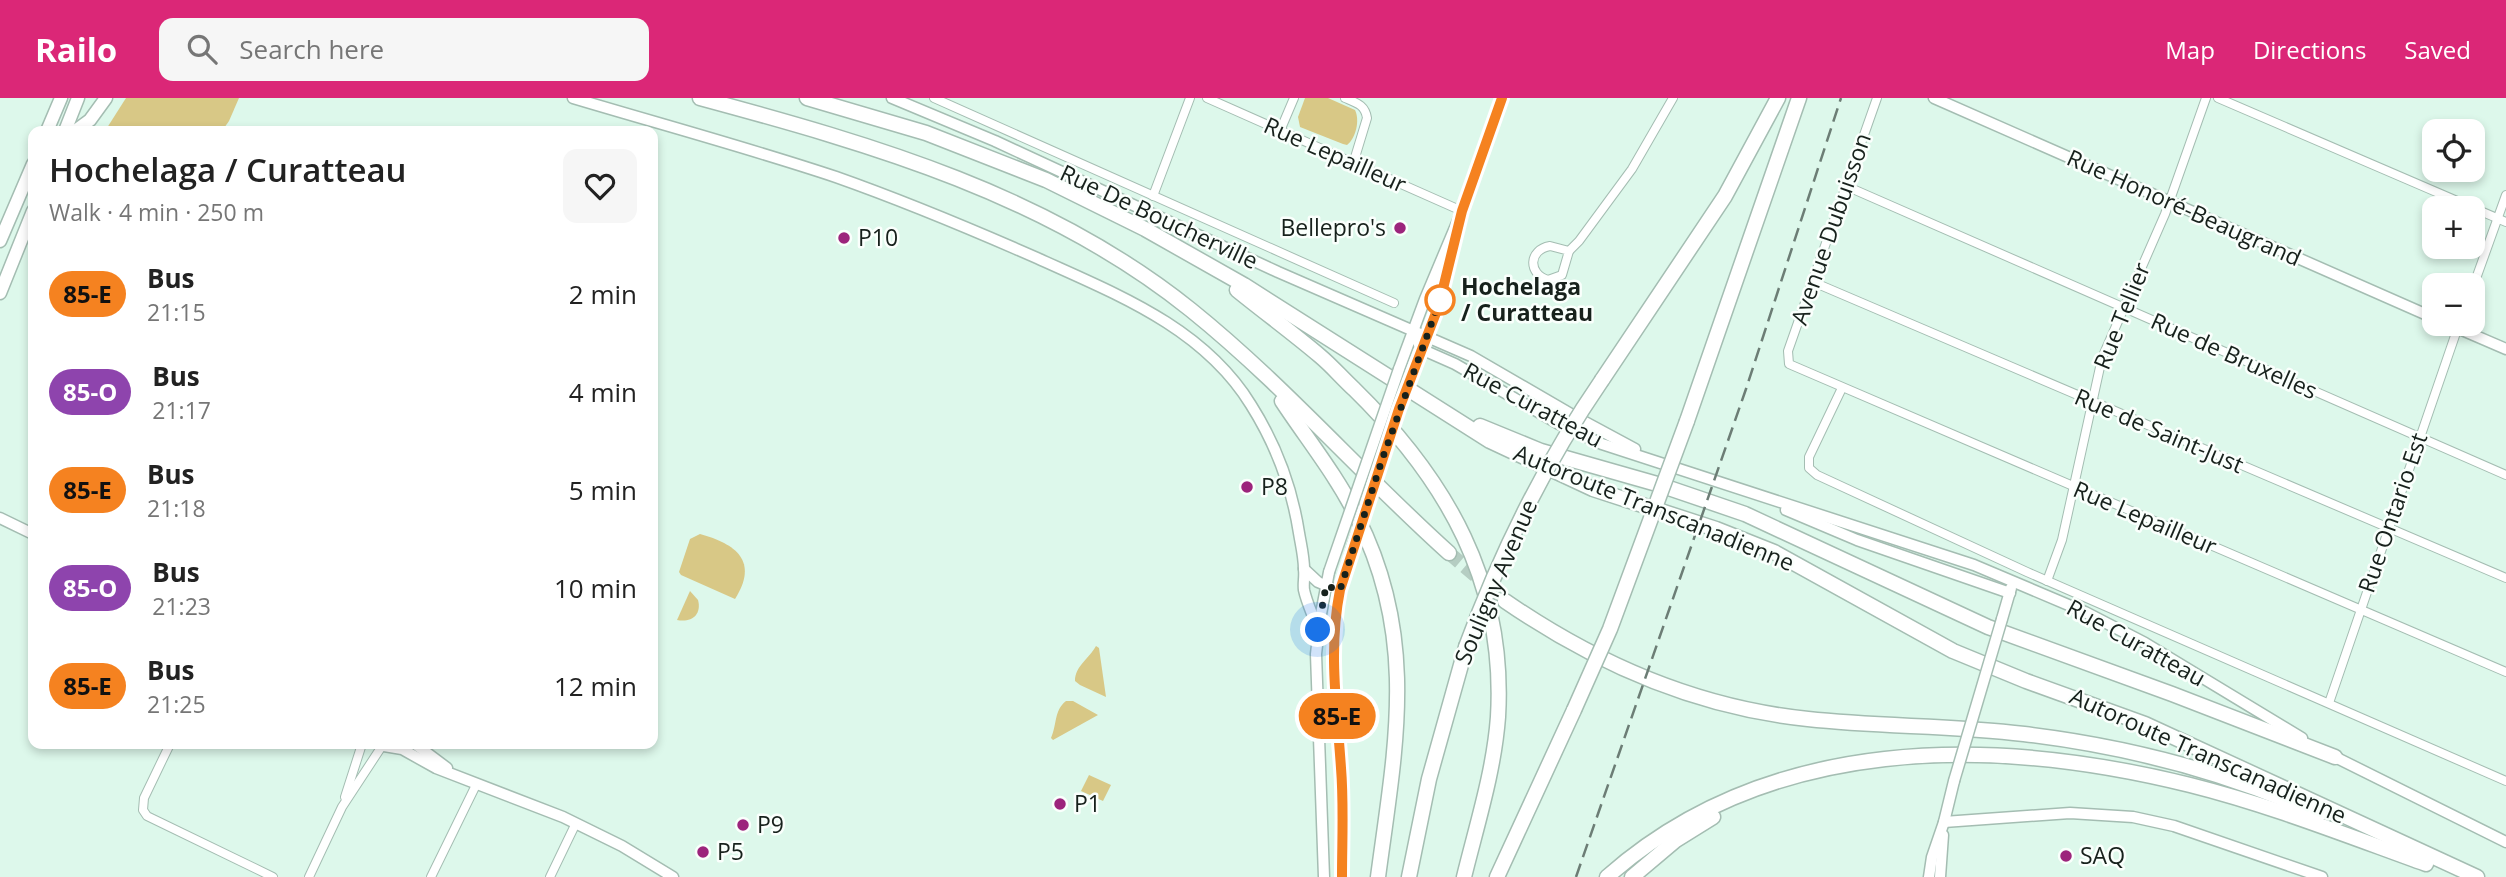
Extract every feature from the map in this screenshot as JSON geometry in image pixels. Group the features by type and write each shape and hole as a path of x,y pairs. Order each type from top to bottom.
{"highway":[{"path":"700,98 874,148 975,185 1033,210 1098,246 1167,292 1215,331 1448,553"},
{"name":"Autoroute Transcanadienne","path":"807,98 889,121 1046,180 1146,229 1202,261 1262,296 1490,441 1555,473 1774,552 1953,651 2145,724 2477,877"},
{"name":"Souligny Avenue","path":"1409,877 1429,779 1466,647 1503,555 1565,436 1717,210 1778,98"},
{"path":"1497,877 1614,620 1687,421 1799,98"},
{"path":"1202,261 1321,357 1383,419 1430,476 1459,524 1483,587 1495,643 1498,700 1494,746 1464,877"},
{"path":"1382,374 1513,440 1745,514 1988,626 2185,698 2335,757"},
{"path":"1272,384 1356,514 1378,565 1389,604 1397,660 1398,706 1378,877"},
{"name":"Autoroute Transcanadienne","path":"1505,601 1598,657 1657,683 1698,696 1741,708 1804,719 2022,734 2117,749 2203,771 2252,787 2313,811 2453,877"},
{"path":"1607,877 1681,824 1752,790 1841,764 1914,755 1974,754 2041,757 2151,776 2245,800 2426,864"},
{"path":"1632,877 1663,849 1689,832 1723,811 1773,788 1858,764 1914,755"}],"main road":[{"path":"49,126 61,98"},
{"path":"67,126 78,98"},
{"path":"82,126 90,120 106,98"},
{"path":"573,98 875,191 986,236 1161,318 1212,358 1240,388 1254,409 1278,459 1290,493 1304,569 1304,592 1318,630"},
{"name":"Rue De Boucherville","path":"892,98 995,141 1426,337"},
{"path":"1324,877 1317,678 1318,630 1329,572 1399,369 1462,211 1502,98"},
{"name":"Rue Honoré-Beaugrand","path":"1934,98 2422,313"},
{"path":"0,241 28,176"},
{"path":"1342,877 1342,783 1333,655 1340,590 1412,373 1439,305 1462,211"},
{"path":"0,293 28,223"},
{"path":"1413,331 1421,349"},
{"path":"2478,336 2506,349"},
{"name":"Rue Curatteau","path":"1426,337 1471,356 1583,421 1665,464"},
{"name":"Rue Curatteau","path":"1421,349 1463,368 1581,435 1745,492 1974,565 2013,582 2134,637 2335,757 2506,842"},
{"name":"Rue Curatteau","path":"1745,492 1857,540 2010,593"},
{"path":"0,518 28,532"},
{"path":"1304,569 1315,580 1340,590"},
{"path":"1929,877 1932,857 2013,582"},
{"path":"402,749 436,768 461,777"},
{"path":"422,749 476,785 576,823 622,846 670,876"},
{"path":"1944,822 2070,813 2133,817 2174,827 2322,877"},
{"path":"1940,877 1944,822"}],"street":[{"path":"1153,196 1191,98"},
{"name":"Rue Lepailleur","path":"1208,98 1462,211"},
{"path":"1280,131 1294,98"},
{"path":"1345,98 1362,105 1367,118 1353,164"},
{"path":"1569,251 1544,247 1535,254 1534,271 1542,279 1558,278 1565,270 1569,251 1632,169 1673,98"},
{"name":"Avenue Dubuisson","path":"1787,360 1877,98"},
{"name":"Rue Tellier","path":"2047,581 2062,540 2102,358 2170,201 2206,98"},
{"path":"2218,98 2502,220"},
{"path":"938,99 1394,303"},
{"name":"Rue de Bruxelles","path":"1846,186 2506,475"},
{"path":"2479,273 2502,220 2506,195"},
{"name":"Rue de Saint-Just","path":"1812,282 2506,578"},
{"name":"Rue Ontario Est","path":"2329,703 2390,528 2452,336"},
{"name":"Rue Lepailleur","path":"1787,360 1793,367 2506,672"},
{"name":"Rue Curatteau","path":"1842,388 1809,457 1809,468 1817,475 2047,581 2506,782"},
{"path":"168,749 144,798 143,810 147,817 273,877"},
{"path":"342,807 360,749"},
{"path":"309,877 342,807 379,749"},
{"path":"431,877 476,785"},
{"path":"550,877 576,823"}],"shaded area":[{"path":"126,98 239,98 226,126 108,126"},
{"path":"1305,98 1328,98 1355,110 1356,129 1347,145 1300,127 1298,117"},
{"path":"700,534 724,543 740,556 745,574 735,599 679,572 690,539"},
{"path":"690,591 698,600 697,614 691,619 677,620"},
{"path":"1096,646 1099,648 1106,697 1075,681 1080,667"},
{"path":"1066,701 1073,701 1098,715 1053,740 1051,738 1058,713"},
{"path":"1089,775 1111,785 1103,801 1081,791"}],"tunnel":[{"path":"1449,553 1505,601"}],"railway":[{"path":"1576,877 1746,389 1841,98"}],"bus line":[{"name":"85-E","path":"1342,877 1342,783 1333,655 1340,590 1399,409 1435,318 1462,211 1502,98"}],"place":[{"name":"Bellepro's","path":"1400,228"},
{"name":"P10","path":"844,238"},
{"name":"Hochelaga / Curatteau","path":"1440,300"},
{"name":"P8","path":"1247,487"},
{"name":"P1","path":"1060,804"},
{"name":"P9","path":"743,825"},
{"name":"P5","path":"703,852"},
{"name":"SAQ","path":"2066,856"}],"route":[{"path":"1318,630 1326,586 1340,590 1383,457 1440,300"}]}
